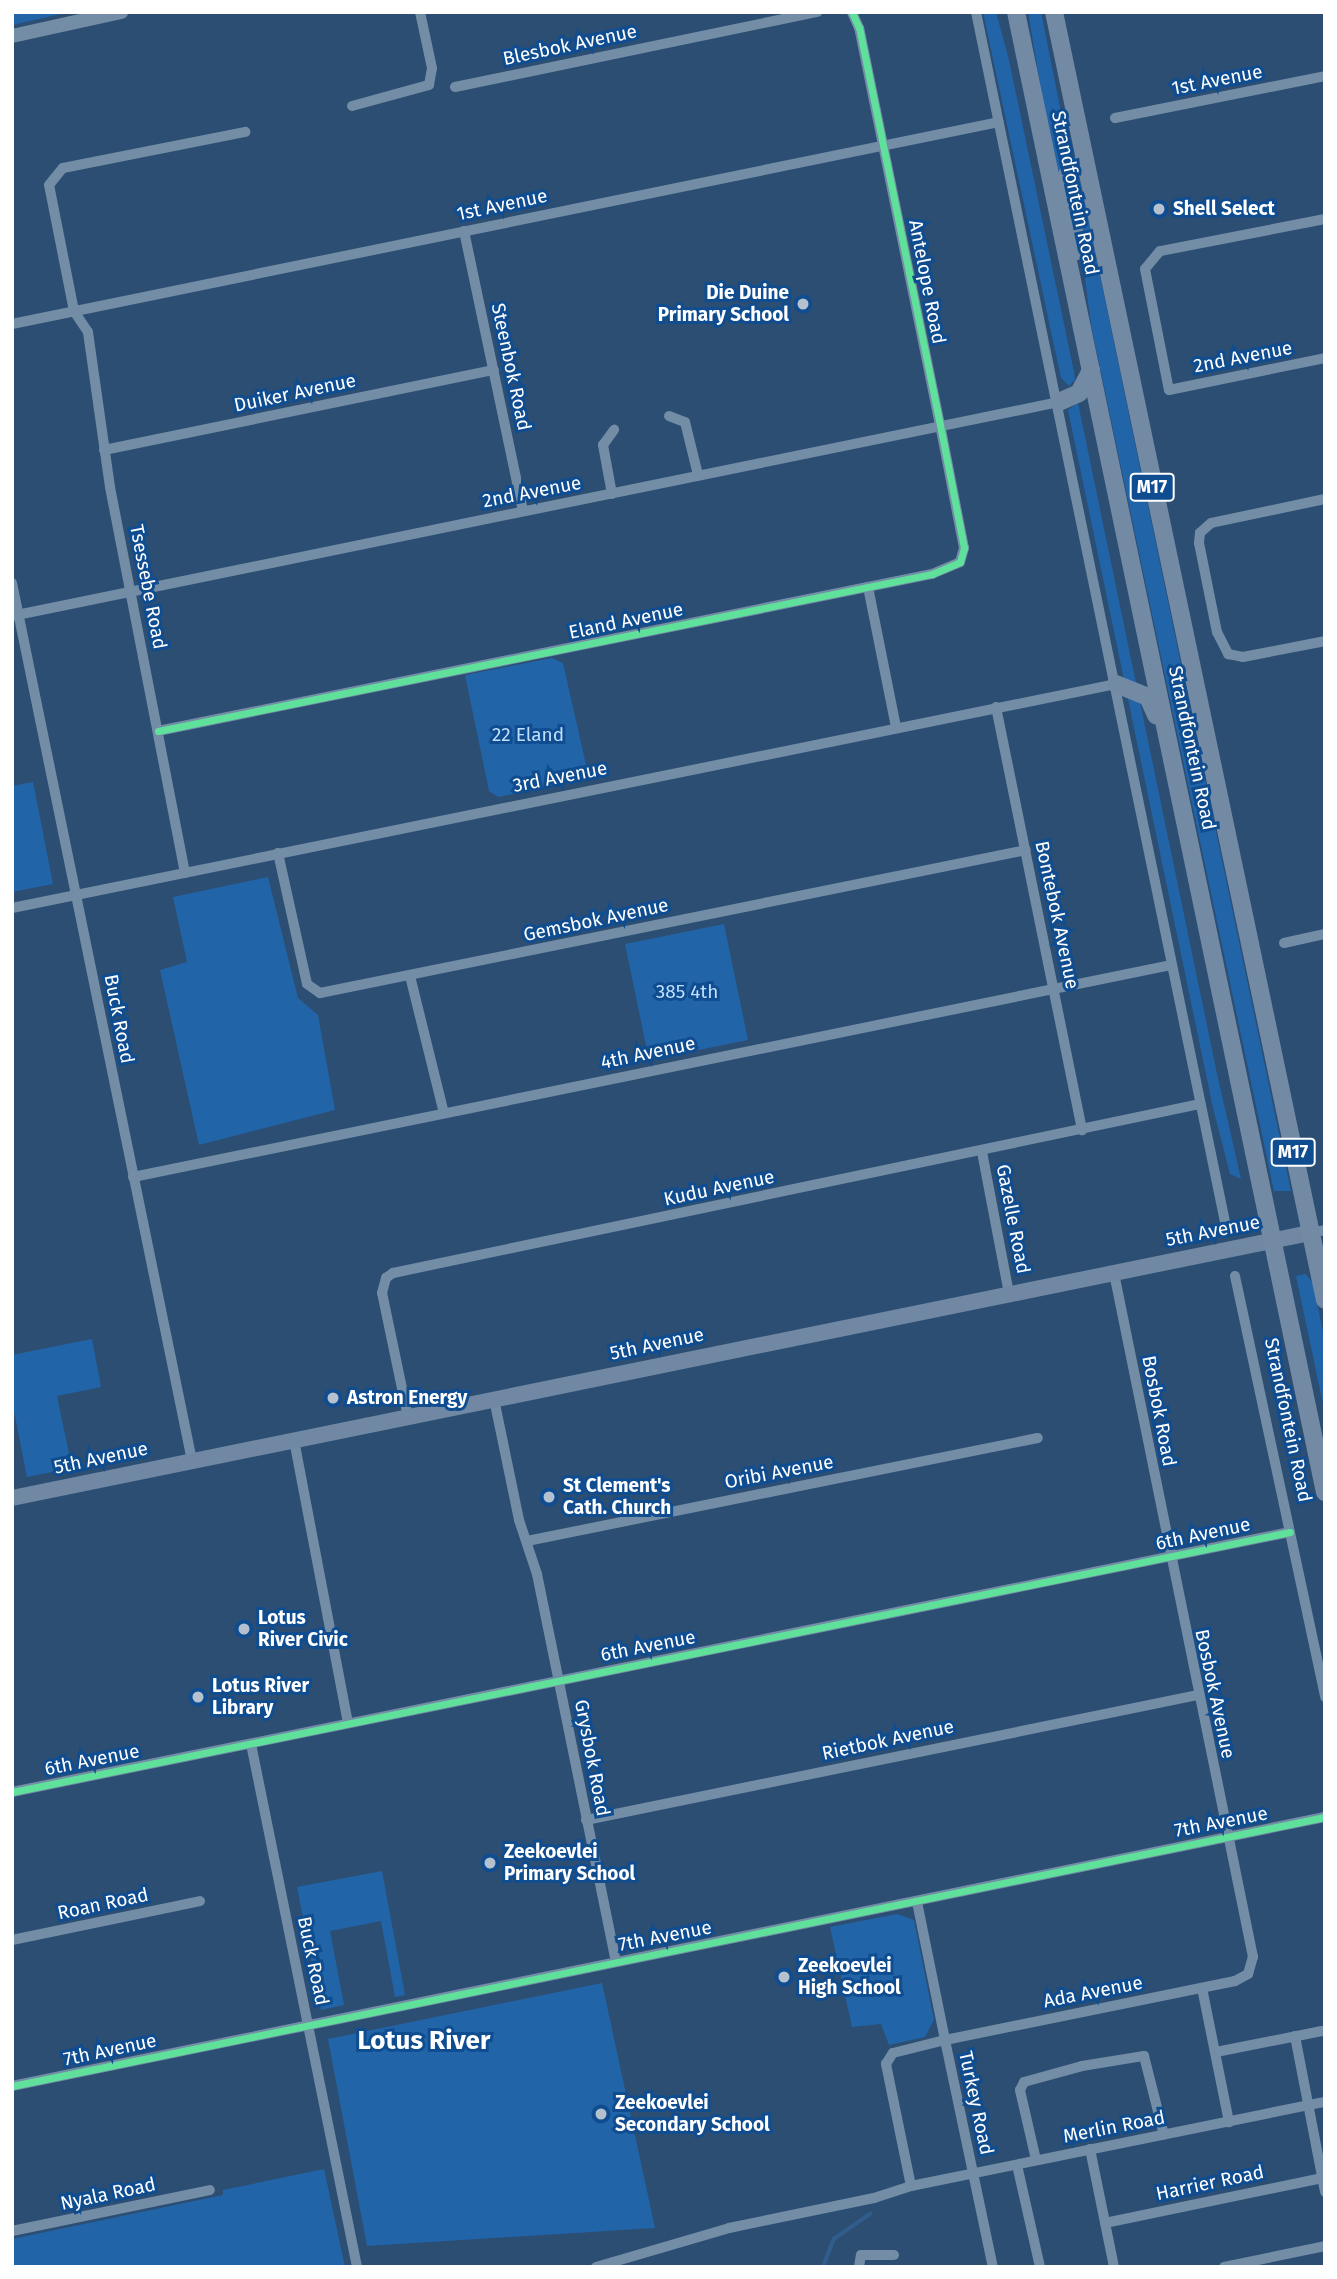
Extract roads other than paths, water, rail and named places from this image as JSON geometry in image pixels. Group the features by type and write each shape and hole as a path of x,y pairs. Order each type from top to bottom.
{"main road":[{"name":"Strandfontein Road","path":"1016,12 1325,1492"},
{"name":"Strandfontein Road","path":"1054,12 1318,1232 1325,1300"},
{"path":"1085,163 1070,169 1066,178 1086,349"},
{"path":"1059,401 1079,393 1091,370"},
{"path":"1116,684 1148,697 1168,741"},
{"name":"5th Avenue","path":"12,1498 1318,1232"}],"street":[{"path":"12,37 121,12"},
{"path":"352,106 424,90 432,68 420,12"},
{"name":"Blesbok Avenue","path":"455,87 817,12"},
{"path":"852,12 883,145"},
{"path":"976,12 1059,401 1225,1222"},
{"name":"1st Avenue","path":"1115,118 1325,76"},
{"name":"1st Avenue","path":"12,324 999,122"},
{"path":"74,311 49,191 58,171 245,132"},
{"name":"Antelope Road","path":"883,145 940,425"},
{"name":"2nd Avenue","path":"1325,219 1160,251 1150,257 1145,277 1169,390 1325,358"},
{"name":"Steenbok Road","path":"464,231 523,511"},
{"name":"Tsessebe Road","path":"74,311 88,332 104,450 158,731 157,746 185,873"},
{"name":"Duiker Avenue","path":"104,450 494,370"},
{"name":"2nd Avenue","path":"15,615 1059,401"},
{"path":"669,416 685,422 698,475"},
{"name":"Eland Avenue","path":"158,731 946,571 963,556 940,425"},
{"path":"612,494 603,444 614,430"},
{"path":"1325,499 1204,527 1199,543 1217,632 1228,654 1252,656 1325,641"},
{"name":"Buck Road","path":"12,583 15,615 76,895 192,1461"},
{"path":"868,587 896,727"},
{"name":"3rd Avenue","path":"12,908 1116,684"},
{"name":"Bontebok Avenue","path":"996,707 1082,1130"},
{"name":"Gemsbok Avenue","path":"278,853 311,989 337,991 1026,850"},
{"path":"1284,943 1325,934"},
{"name":"4th Avenue","path":"133,1177 1171,965"},
{"path":"410,976 444,1113"},
{"name":"Kudu Avenue","path":"408,1417 382,1293 386,1278 393,1273 982,1152 1200,1104"},
{"name":"Gazelle Road","path":"982,1152 1009,1293"},
{"name":"Bosbok Road","path":"1114,1273 1169,1557"},
{"name":"Strandfontein Road","path":"1236,1276 1325,1697"},
{"name":"Grysbok Road","path":"494,1399 558,1680 616,1962"},
{"name":"Oribi Avenue","path":"527,1541 1038,1438"},
{"path":"294,1440 348,1723"},
{"name":"6th Avenue","path":"12,1792 1290,1532"},
{"name":"Bosbok Avenue","path":"1169,1557 1227,1837"},
{"name":"Rietbok Avenue","path":"586,1820 1198,1695"},
{"name":"Buck Road","path":"251,1744 357,2267"},
{"name":"7th Avenue","path":"12,2086 1325,1817"},
{"name":"Ada Avenue","path":"911,2186 886,2064 893,2053 1202,1988 1248,1974 1252,1956 1227,1837"},
{"name":"Roan Road","path":"12,1940 200,1901"},
{"path":"916,1902 945,2040"},
{"path":"1202,1988 1229,2122"},
{"path":"1216,2052 1322,2031"},
{"path":"1295,2036 1325,2192"},
{"name":"Turkey Road","path":"945,2040 972,2174 986,2217 993,2267"},
{"path":"1036,2160 1020,2090 1024,2082 1082,2066 1144,2056 1164,2135"},
{"name":"Merlin Road","path":"596,2267 729,2228 874,2198 911,2186 1325,2102"},
{"path":"1090,2149 1114,2267"},
{"path":"1017,2165 1040,2267"},
{"name":"Harrier Road","path":"1105,2223 1322,2178"},
{"name":"Nyala Road","path":"12,2231 210,2190"},
{"path":"1224,2267 1325,2246"},
{"path":"859,2267 861,2256 894,2255"}],"waterway":[{"path":"823,2267 834,2239 870,2214"}],"place":[{"name":"Shell Select","path":"1159,209"},
{"name":"Die Duine Primary School","path":"803,304"},
{"name":"Astron Energy","path":"333,1398"},
{"name":"St Clement's Cath. Church","path":"549,1497"},
{"name":"Lotus River Civic","path":"244,1629"},
{"name":"Lotus River Library","path":"198,1697"},
{"name":"Zeekoevlei Primary School","path":"490,1863"},
{"name":"Zeekoevlei High School","path":"784,1977"},
{"name":"Zeekoevlei Secondary School","path":"601,2114"}],"district":[{"name":"Lotus River","path":"424,2041"}],"park label":[{"name":"22 Eland","path":"528,735"},
{"name":"385 4th","path":"687,992"}]}
